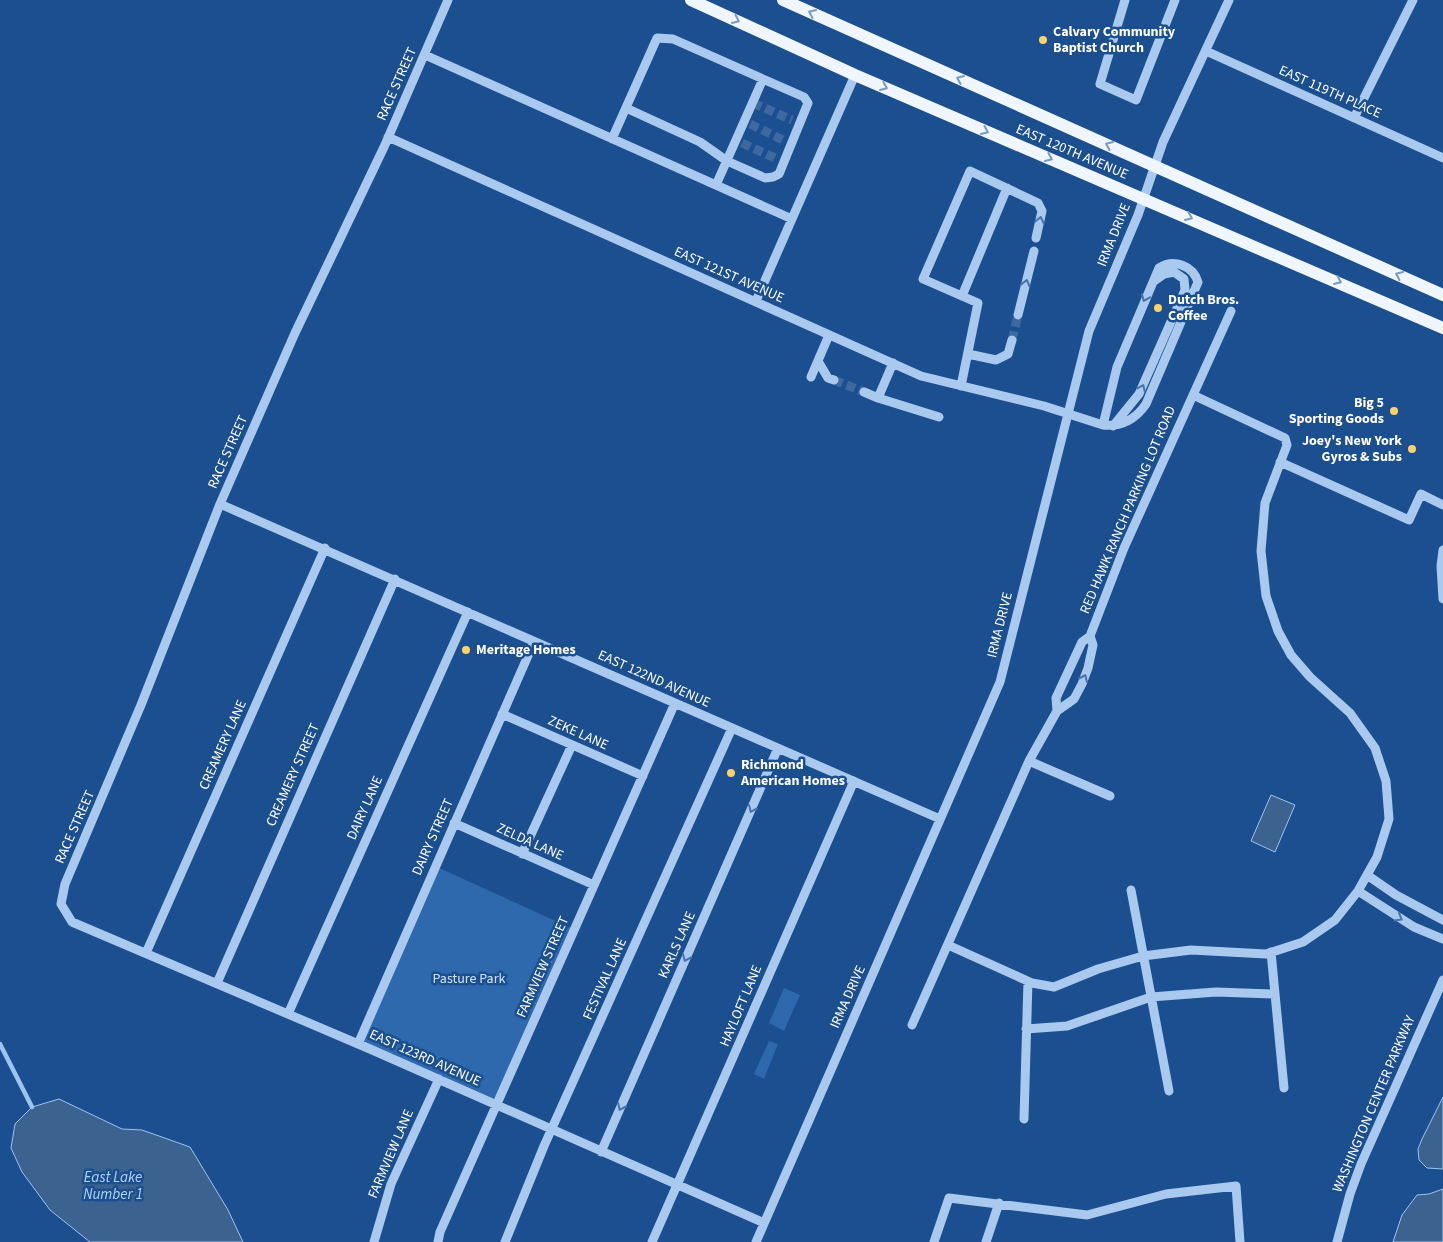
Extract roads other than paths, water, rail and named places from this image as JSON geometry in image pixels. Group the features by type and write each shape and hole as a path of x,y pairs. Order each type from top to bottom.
{"main road":[{"name":"EAST 120TH AVENUE","path":"692,0 855,75 1443,328"},
{"name":"EAST 120TH AVENUE","path":"783,0 1443,295"}],"street":[{"name":"RACE STREET","path":"72,922 62,904 65,884 141,705 220,504 295,333 388,137 448,0"},
{"path":"1125,0 1100,84 1136,100 1175,0"},
{"name":"IRMA DRIVE","path":"756,1242 1000,682 1089,330 1144,198 1153,165 1229,0"},
{"path":"1354,118 1413,0"},
{"path":"612,139 656,38 673,39 763,79 807,100 808,107 796,122 780,160 778,174 774,177 765,178 727,161 700,142 626,108"},
{"name":"EAST 119TH PLACE","path":"1206,51 1443,158"},
{"path":"425,55 792,219"},
{"path":"756,302 855,75"},
{"path":"716,185 747,123 763,79"},
{"name":"EAST 121ST AVENUE","path":"388,137 921,376 1044,406 1103,425 1113,426 1131,419 1140,413 1146,404 1198,282 1195,274 1178,263 1166,264 1159,268 1152,282 1111,385 1103,425"},
{"path":"961,386 978,303 923,279 970,171 1038,203 1042,211 1036,238"},
{"path":"962,296 1007,188"},
{"path":"1018,315 1034,251"},
{"name":"RED HAWK RANCH PARKING LOT ROAD","path":"1058,711 1056,698 1082,642 1090,636 1124,548 1231,311"},
{"path":"811,377 829,335"},
{"path":"968,354 996,360 1008,354 1012,340"},
{"path":"818,360 828,378 834,380"},
{"path":"878,398 893,363"},
{"path":"864,392 939,416"},
{"name":"RED HAWK RANCH PARKING LOT ROAD","path":"948,944 1028,981 1054,987 1098,969 1143,956 1191,950 1266,954 1303,942 1335,920 1358,892 1378,857 1389,819 1386,780 1375,748 1350,713 1310,677 1291,655 1278,631 1266,596 1261,551 1265,503 1287,445 1285,438 1193,395"},
{"path":"1280,462 1409,520 1421,494 1443,505"},
{"name":"EAST 122ND AVENUE","path":"220,504 325,548 534,642 940,819"},
{"name":"CREAMERY LANE","path":"146,953 325,548"},
{"path":"1443,550 1441,566 1443,599"},
{"name":"CREAMERY STREET","path":"217,982 395,579"},
{"name":"DAIRY LANE","path":"288,1014 468,612"},
{"name":"RED HAWK RANCH PARKING LOT ROAD","path":"912,1026 1029,761 1058,711 1074,698 1082,684 1093,646 1090,636"},
{"name":"DAIRY STREET","path":"358,1044 534,642"},
{"name":"FARMVIEW STREET","path":"438,1242 440,1232 675,703"},
{"name":"ZEKE LANE","path":"502,714 643,776"},
{"name":"FESTIVAL LANE","path":"505,1242 552,1130 732,728"},
{"path":"522,854 572,744"},
{"name":"KARLS LANE","path":"601,1152 778,748"},
{"path":"1029,761 1110,796"},
{"name":"HAYLOFT LANE","path":"652,1242 854,782"},
{"name":"ZELDA LANE","path":"454,823 594,885"},
{"path":"1367,875 1403,899 1443,920"},
{"path":"1131,890 1169,1091"},
{"path":"1358,892 1414,927 1443,939"},
{"name":"EAST 123RD AVENUE","path":"72,922 217,982 764,1223"},
{"path":"1271,952 1284,1088"},
{"name":"WASHINGTON CENTER PARKWAY","path":"1337,1242 1350,1194 1361,1164 1443,980"},
{"path":"1024,1119 1028,981"},
{"path":"1026,1028 1067,1026 1151,997 1216,992 1275,994"},
{"name":"FARMVIEW LANE","path":"374,1242 391,1184 440,1080"},
{"path":"934,1242 949,1198 1087,1215 1166,1194 1236,1186 1240,1242"},
{"path":"986,1242 999,1203"}],"water":[{"path":"1271,795 1295,805 1275,852 1251,841"},
{"path":"1443,1097 1443,1169 1427,1168 1419,1160 1418,1149"},
{"name":"East Lake Number 1","path":"59,1099 122,1129 142,1130 190,1147 228,1210 243,1242 90,1242 50,1210 22,1172 11,1148 15,1124 32,1107"},
{"path":"1443,1189 1443,1242 1393,1242 1402,1215 1417,1195 1429,1194"}],"waterway":[{"path":"0,1044 32,1107"}],"tunnel":[{"path":"753,103 792,120"},
{"path":"750,124 783,140"},
{"path":"742,143 775,158"},
{"path":"1012,340 1018,315"},
{"path":"834,380 864,392"}],"place":[{"name":"Calvary Community Baptist Church","path":"1043,40"},
{"name":"Dutch Bros. Coffee","path":"1158,308"},
{"name":"Big 5 Sporting Goods","path":"1394,411"},
{"name":"Joey's New York Gyros & Subs","path":"1412,449"},
{"name":"Meritage Homes","path":"466,650"},
{"name":"Richmond American Homes","path":"731,773"}],"park label":[{"name":"Pasture Park","path":"469,979"}]}
